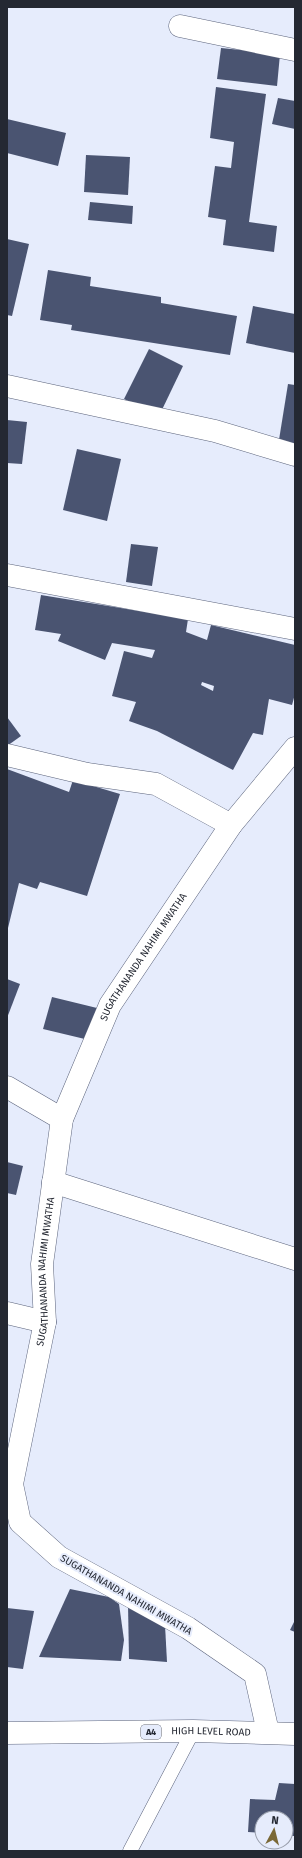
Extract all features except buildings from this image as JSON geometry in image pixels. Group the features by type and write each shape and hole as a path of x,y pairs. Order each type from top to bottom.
{"main road":[{"path":"180,26 295,50"},
{"path":"7,386 215,431 295,455"},
{"path":"7,575 295,629"},
{"name":"SUGATHANANDA NAHIMI MWATHA","path":"268,1732 255,1674 188,1628 59,1557 20,1522 12,1484 45,1322 42,1264 62,1119 110,1005 231,825 295,748"},
{"path":"7,756 87,774 156,784 231,825"},
{"path":"7,1087 62,1119"},
{"path":"53,1182 295,1259"},
{"path":"7,1313 45,1322"},
{"name":"HIGH LEVEL ROAD","path":"7,1733 193,1731 268,1732 295,1734"}],"lane":[{"path":"130,1851 193,1731"}]}
